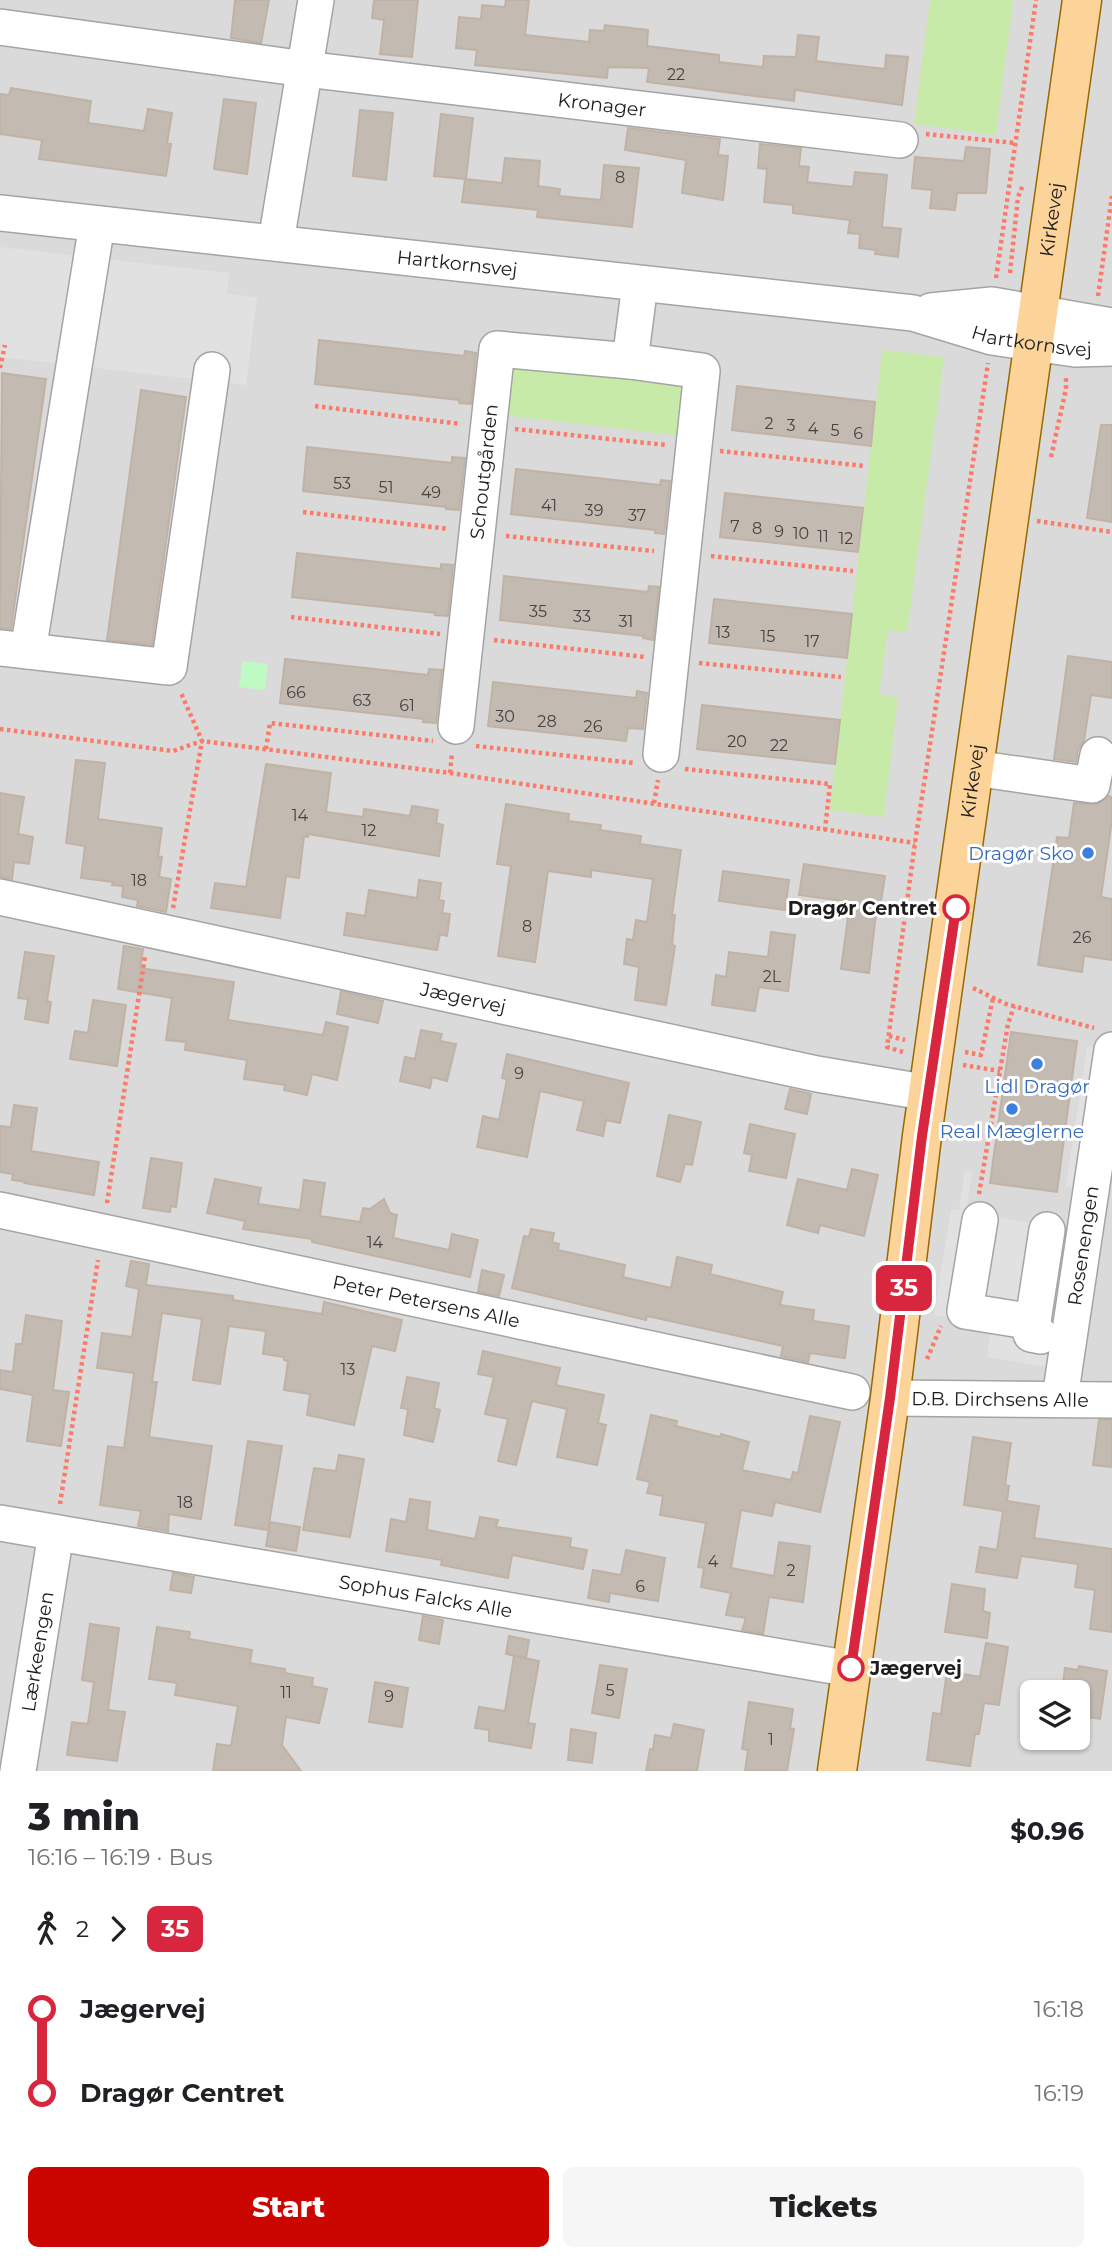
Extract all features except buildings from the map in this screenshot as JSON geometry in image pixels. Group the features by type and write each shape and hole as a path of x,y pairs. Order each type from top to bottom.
{"main road":[{"name":"Kirkevej","path":"837,1771 851,1669 900,1398 929,1093 1082,0"}],"street":[{"path":"276,242 316,0"},
{"name":"Kronager","path":"0,27 305,69 900,140"},
{"name":"Hartkornsvej","path":"0,213 992,321 1036,328 1075,349 1106,332"},
{"path":"97,224 77,354 14,650 169,667 212,370"},
{"path":"630,361 640,284"},
{"name":"Schoutgården","path":"455,738 497,349 630,361 702,371 660,762"},
{"path":"974,768 1092,785 1098,755"},
{"name":"Jægervej","path":"0,897 804,1071 929,1093"},
{"name":"Rosenengen","path":"1060,1398 1106,1040"},
{"name":"Peter Petersens Alle","path":"0,1210 852,1392"},
{"path":"980,1220 965,1311 1033,1322"},
{"path":"1047,1230 1031,1334 1069,1340"},
{"name":"D.B. Dirchsens Alle","path":"900,1398 1112,1400"},
{"name":"Sophus Falcks Alle","path":"0,1523 851,1669"},
{"name":"Lærkeengen","path":"18,1771 56,1533"}],"path":[{"path":"888,1036 1036,0"},
{"path":"900,140 910,132 1015,143"},
{"path":"1106,332 1112,196"},
{"path":"0,368 5,345"},
{"path":"315,406 865,466"},
{"path":"303,512 477,533 853,570"},
{"path":"1037,521 1112,532"},
{"path":"291,617 841,677"},
{"path":"169,667 202,741 169,933"},
{"path":"266,749 270,723 455,738 830,785 825,830"},
{"path":"0,729 173,751 202,741 450,773 915,843"},
{"path":"971,987 1106,1040"},
{"path":"980,1220 977,1209 988,1137 1008,1024 1014,1006"},
{"path":"900,1398 944,1320 965,1311"}],"shaded area":[{"path":"0,0 1112,0 1112,1771 0,1771"},
{"path":"0,247 229,273 227,294 257,297 246,385 0,357"},
{"path":"1087,1046 1112,1052 1094,1191 1066,1186"},
{"path":"965,1171 972,1172 966,1212 1070,1229 1048,1367 987,1357 992,1324 934,1315 951,1210 959,1210"}],"green space":[{"path":"930,0 1013,0 996,135 914,124"},
{"path":"882,350 944,357 907,632 888,630 879,694 898,697 884,817 830,810"},
{"path":"513,363 681,384 687,397 682,436 501,415"},
{"path":"243,661 268,664 265,690 239,687"}],"bus line":[{"name":"35","path":"851,1668 890,1398 922,1136 956,908"}],"place":[{"name":"Dragør Sko","path":"1088,853"},
{"name":"Dragør Centret","path":"956,908"},
{"name":"Lidl Dragør","path":"1037,1064"},
{"name":"Real Mæglerne","path":"1012,1109"},
{"name":"Jægervej","path":"851,1668"}]}
